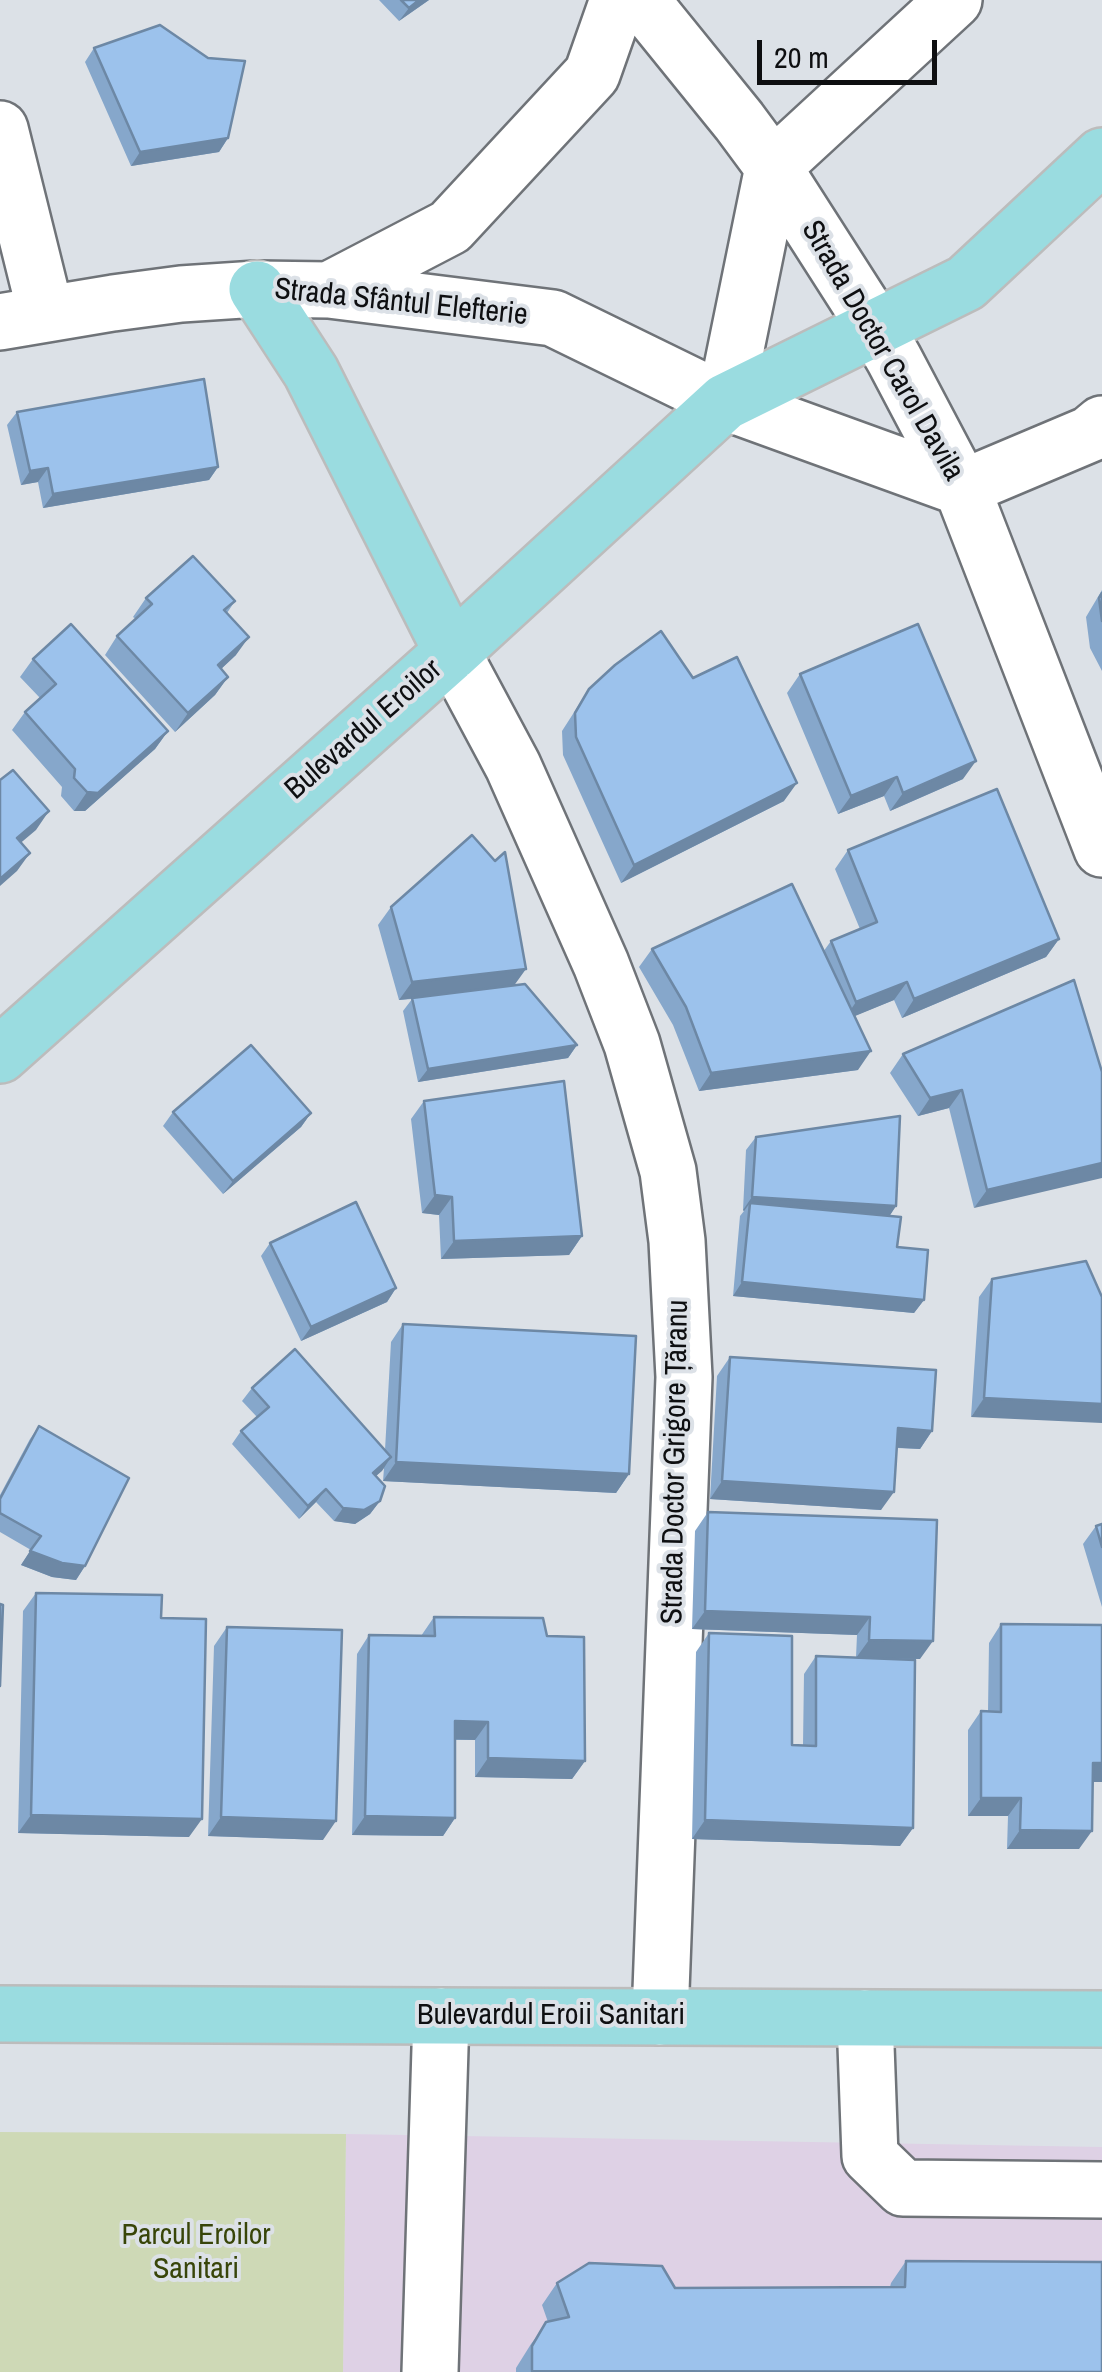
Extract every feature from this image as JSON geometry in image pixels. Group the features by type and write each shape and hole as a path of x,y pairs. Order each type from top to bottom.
{"main road":[{"name":"Bulevardul Eroilor","path":"0,1054 452,652 725,402 966,284 1102,156"},
{"path":"257,289 310,372 452,652"},
{"name":"Bulevardul Eroii Sanitari","path":"0,2014 1102,2020"}],"street":[{"path":"328,290 450,227 592,74 618,0"},
{"name":"Strada Doctor Carol Davila","path":"641,0 773,167 876,328 962,488 1102,850"},
{"path":"954,0 773,167 725,402 962,488 1090,434 1102,424"},
{"path":"0,130 23,318"},
{"name":"Strada Sfântul Elefterie","path":"23,318 180,294 328,290 553,318 725,402"},
{"name":"Strada Doctor Grigore Țăranu","path":"452,652 513,766 601,964 632,1044 668,1171 677,1242 684,1378 660,2016"},
{"path":"430,2372 440,2016"},
{"path":"865,2018 870,2156 903,2188 1102,2190"}],"shaded area":[{"path":"346,2134 1102,2147 1102,2372 343,2372"}],"green space":[{"name":"Parcul Eroilor Sanitari","path":"0,2132 346,2134 343,2372 0,2372"}],"building":[{"path":"401,0 419,0 409,8"},
{"path":"160,25 208,58 245,61 228,138 140,152 94,48"},
{"path":"204,379 218,467 53,494 48,468 30,471 17,412"},
{"path":"193,556 235,601 224,610 249,637 218,665 228,677 188,713 117,636 152,604 146,598"},
{"path":"71,624 168,731 98,793 87,792 74,778 75,769 25,712 56,684 33,659"},
{"path":"918,624 976,761 903,793 897,777 851,796 800,674"},
{"path":"661,631 693,678 737,657 797,783 634,865 576,737 575,713 589,689"},
{"path":"13,770 49,811 17,838 30,853 0,879 0,780"},
{"path":"997,789 1059,939 914,999 907,982 856,1002 831,941 877,922 848,850"},
{"path":"472,835 495,861 505,852 526,969 412,982 391,907"},
{"path":"792,884 871,1051 711,1073 686,1007 652,949"},
{"path":"1074,980 1102,1072 1102,1163 987,1190 962,1090 930,1098 903,1054"},
{"path":"525,984 577,1045 428,1069 412,998"},
{"path":"251,1045 311,1113 233,1181 173,1112"},
{"path":"564,1081 582,1236 454,1241 452,1197 435,1195 424,1101"},
{"path":"900,1116 896,1206 752,1197 756,1137"},
{"path":"356,1202 396,1288 311,1327 270,1243"},
{"path":"750,1203 901,1217 897,1247 928,1250 924,1300 742,1282"},
{"path":"1086,1261 1102,1297 1102,1404 984,1398 992,1279"},
{"path":"403,1324 636,1336 629,1474 396,1462"},
{"path":"295,1349 391,1457 373,1473 385,1486 380,1501 364,1510 343,1508 326,1489 308,1506 241,1431 269,1407 252,1388"},
{"path":"730,1357 936,1370 932,1431 898,1428 894,1492 722,1481"},
{"path":"39,1426 129,1478 85,1566 62,1563 30,1551 41,1536 0,1513 0,1499"},
{"path":"708,1512 937,1520 933,1641 869,1640 870,1617 705,1611"},
{"path":"1102,1524 1102,1547 1096,1526"},
{"path":"36,1593 162,1595 161,1618 206,1619 202,1819 31,1815"},
{"path":"0,1604 3,1605 0,1686"},
{"path":"434,1617 543,1618 547,1636 584,1637 585,1761 488,1758 488,1722 455,1721 455,1818 365,1816 369,1635 435,1636"},
{"path":"1001,1624 1102,1625 1102,1763 1093,1763 1092,1831 1020,1830 1021,1798 981,1798 981,1711 1001,1712"},
{"path":"227,1627 342,1630 336,1821 221,1817"},
{"path":"709,1633 792,1636 792,1745 816,1746 816,1656 915,1660 913,1828 705,1820"},
{"path":"906,2261 1102,2262 1102,2372 532,2371 532,2346 546,2322 569,2317 557,2283 589,2263 662,2266 675,2288 905,2287"}]}
